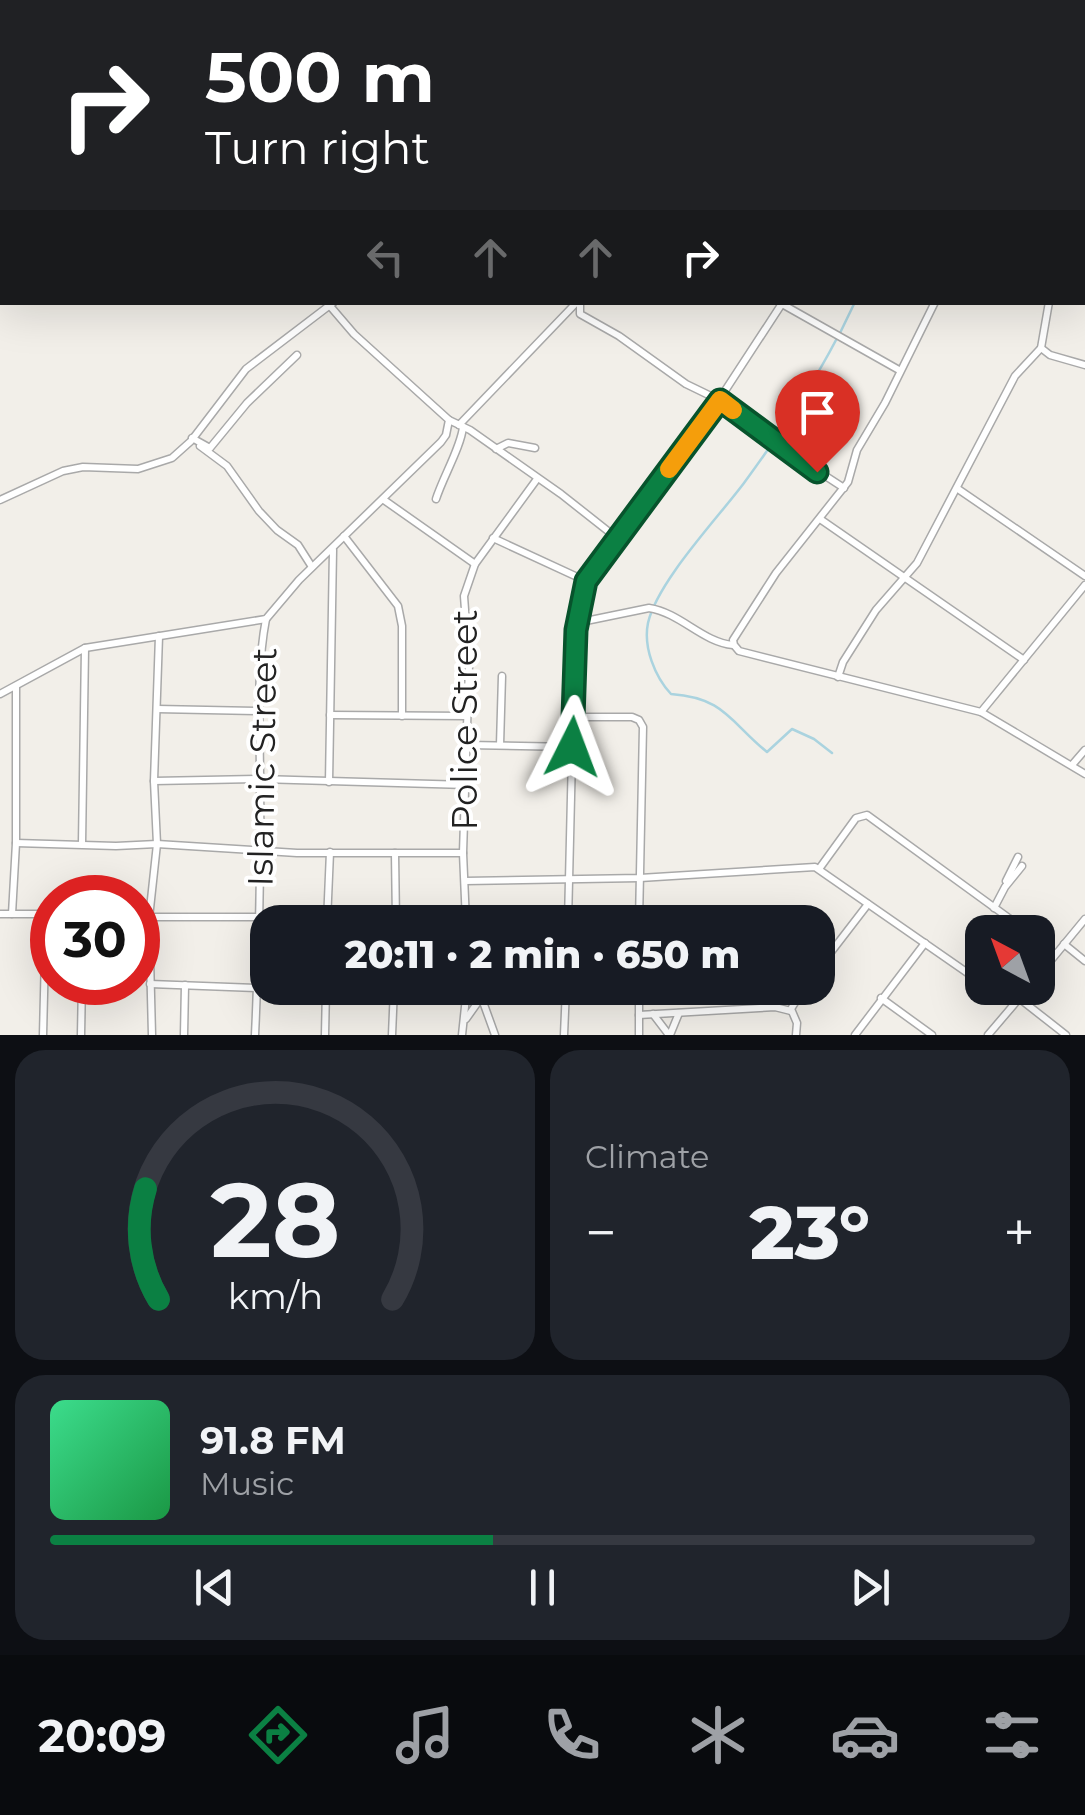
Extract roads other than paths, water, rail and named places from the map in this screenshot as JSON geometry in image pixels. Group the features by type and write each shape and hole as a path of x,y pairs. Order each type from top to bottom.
{"street":[{"path":"0,500 62,471 84,466 138,468 172,458 192,438 232,383 331,305"},
{"path":"333,305 365,344 449,420 618,538"},
{"path":"436,499 460,445 461,426 576,305"},
{"path":"579,305 580,314 588,321 618,336 686,384 720,400 844,488"},
{"path":"569,905 576,623 586,581 720,400 781,305"},
{"path":"785,305 899,370"},
{"path":"734,645 733,640 770,582 853,473 857,450 933,305"},
{"path":"838,677 852,647 917,563 1016,376 1040,348 1049,305"},
{"path":"1040,348 1050,356 1085,365"},
{"path":"200,446 210,448 215,444 247,403 298,355"},
{"name":"Islamic Street","path":"259,905 260,711 266,620 312,567 446,436 449,420"},
{"path":"192,438 227,466 259,511 300,546 312,567"},
{"path":"496,450 508,443 535,448"},
{"name":"Police Street","path":"466,905 463,853 469,665 464,596 474,564 537,479"},
{"path":"958,489 1085,576"},
{"path":"384,500 474,564"},
{"path":"820,519 1024,660"},
{"path":"344,536 398,606 402,626 402,716"},
{"path":"494,538 586,581"},
{"path":"329,782 333,548"},
{"path":"981,712 1085,585"},
{"path":"576,623 650,608 662,610 739,650 981,712 1085,774"},
{"name":"Islamic Street","path":"0,694 85,648 266,620"},
{"path":"154,875 159,636"},
{"path":"82,844 85,648"},
{"path":"500,745 502,676"},
{"path":"12,914 16,686"},
{"path":"157,709 260,711"},
{"path":"330,716 468,716"},
{"path":"574,717 632,717 642,724 639,905"},
{"path":"468,745 572,747"},
{"path":"1072,765 1085,750"},
{"path":"154,781 260,779 466,785"},
{"path":"819,869 856,818 867,815 1004,915"},
{"path":"16,843 463,853"},
{"path":"328,905 330,852"},
{"path":"395,853 396,905"},
{"path":"994,908 1018,857"},
{"path":"1004,887 1022,866"},
{"path":"465,882 640,878 811,867 965,971"},
{"path":"835,946 868,904"},
{"path":"0,914 30,914"},
{"path":"160,918 250,917"},
{"path":"1055,954 1085,919"},
{"path":"855,1035 925,944"},
{"path":"1064,944 1085,961"},
{"path":"160,984 250,988"},
{"path":"184,1035 185,985"},
{"path":"881,998 932,1035"},
{"path":"42,1035 44,1005"},
{"path":"81,1035 82,1005"},
{"path":"151,1005 152,1035"},
{"name":"Islamic Street","path":"255,1035 257,1005"},
{"path":"325,1035 326,1005"},
{"path":"392,1035 393,1005"},
{"path":"464,1030 465,1005"},
{"path":"464,1030 478,1005"},
{"path":"484,1005 495,1035"},
{"path":"564,1035 565,1005"},
{"path":"639,1005 639,1035"},
{"path":"791,1011 794,1005"},
{"path":"988,1035 1014,1005"},
{"path":"1025,1005 1066,1035"},
{"path":"639,1015 775,1007 791,1011 798,1024 796,1035"},
{"path":"653,1014 670,1035 679,1012"}],"waterway":[{"path":"840,333 854,305"},
{"path":"832,753 792,729 767,752 715,706 671,694 652,661 647,632 663,589 769,449 836,340"}]}
